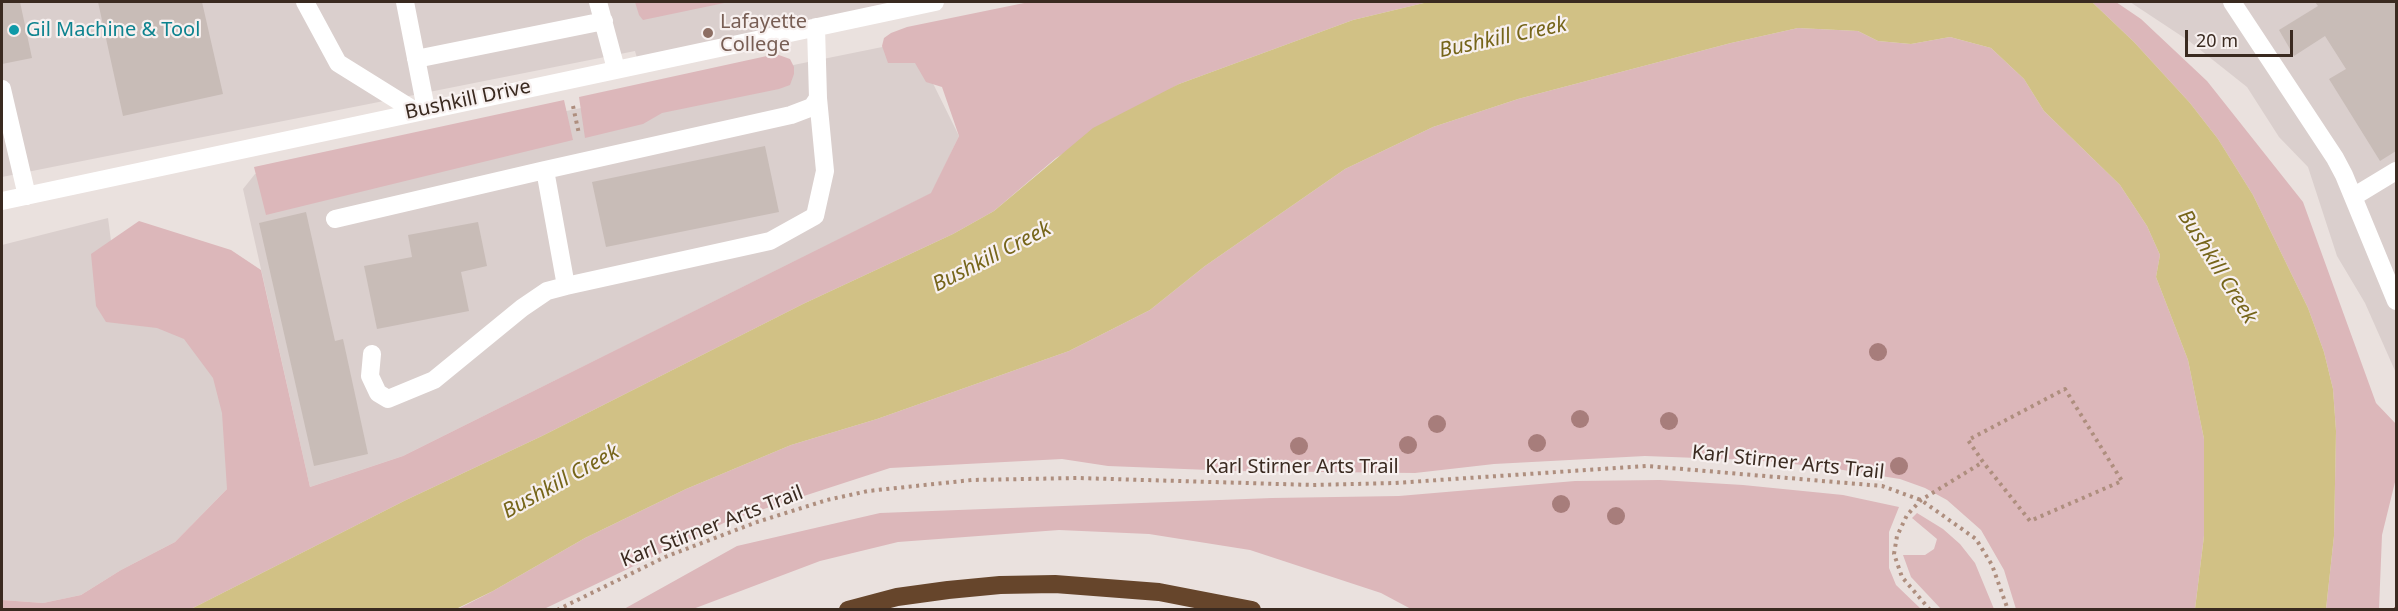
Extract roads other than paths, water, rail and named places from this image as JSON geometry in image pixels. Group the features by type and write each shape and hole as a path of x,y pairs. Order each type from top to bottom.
{"highway":[{"path":"848,609 897,597 948,590 1000,585 1055,584 1159,592 1252,609"}],"street":[{"path":"305,2 338,63 420,110"},
{"path":"405,2 416,59 420,110"},
{"path":"598,2 616,69"},
{"name":"Bushkill Drive","path":"2,201 816,27 865,8 935,2"},
{"path":"2232,2 2335,158 2397,301"},
{"path":"416,59 604,21"},
{"path":"372,354 370,376 378,393 388,399 434,380 522,308 547,291 770,241 815,216 825,171 818,98 816,27"},
{"path":"2,89 27,196"},
{"path":"335,219 791,115 812,107 818,98"},
{"path":"544,170 566,286"},
{"path":"2353,197 2397,171"}],"water":[{"name":"Bushkill Creek","path":"1428,2 2092,2 2134,42 2190,103 2218,139 2253,195 2308,308 2324,352 2333,389 2336,431 2334,536 2326,609 2195,609 2204,536 2204,439 2188,360 2156,277 2160,255 2147,226 2120,185 2044,111 2024,79 1991,48 1950,37 1911,44 1878,41 1858,31 1798,28 1731,43 1518,99 1433,127 1345,169 1205,266 1150,310 1069,351 877,419 791,445 686,489 585,538 493,591 456,609 191,609 803,304 953,234 994,211 1093,128 1179,84 1353,20"}],"place":[{"name":"Gil Machine & Tool","path":"14,30"},
{"name":"Lafayette College","path":"708,33"}]}
